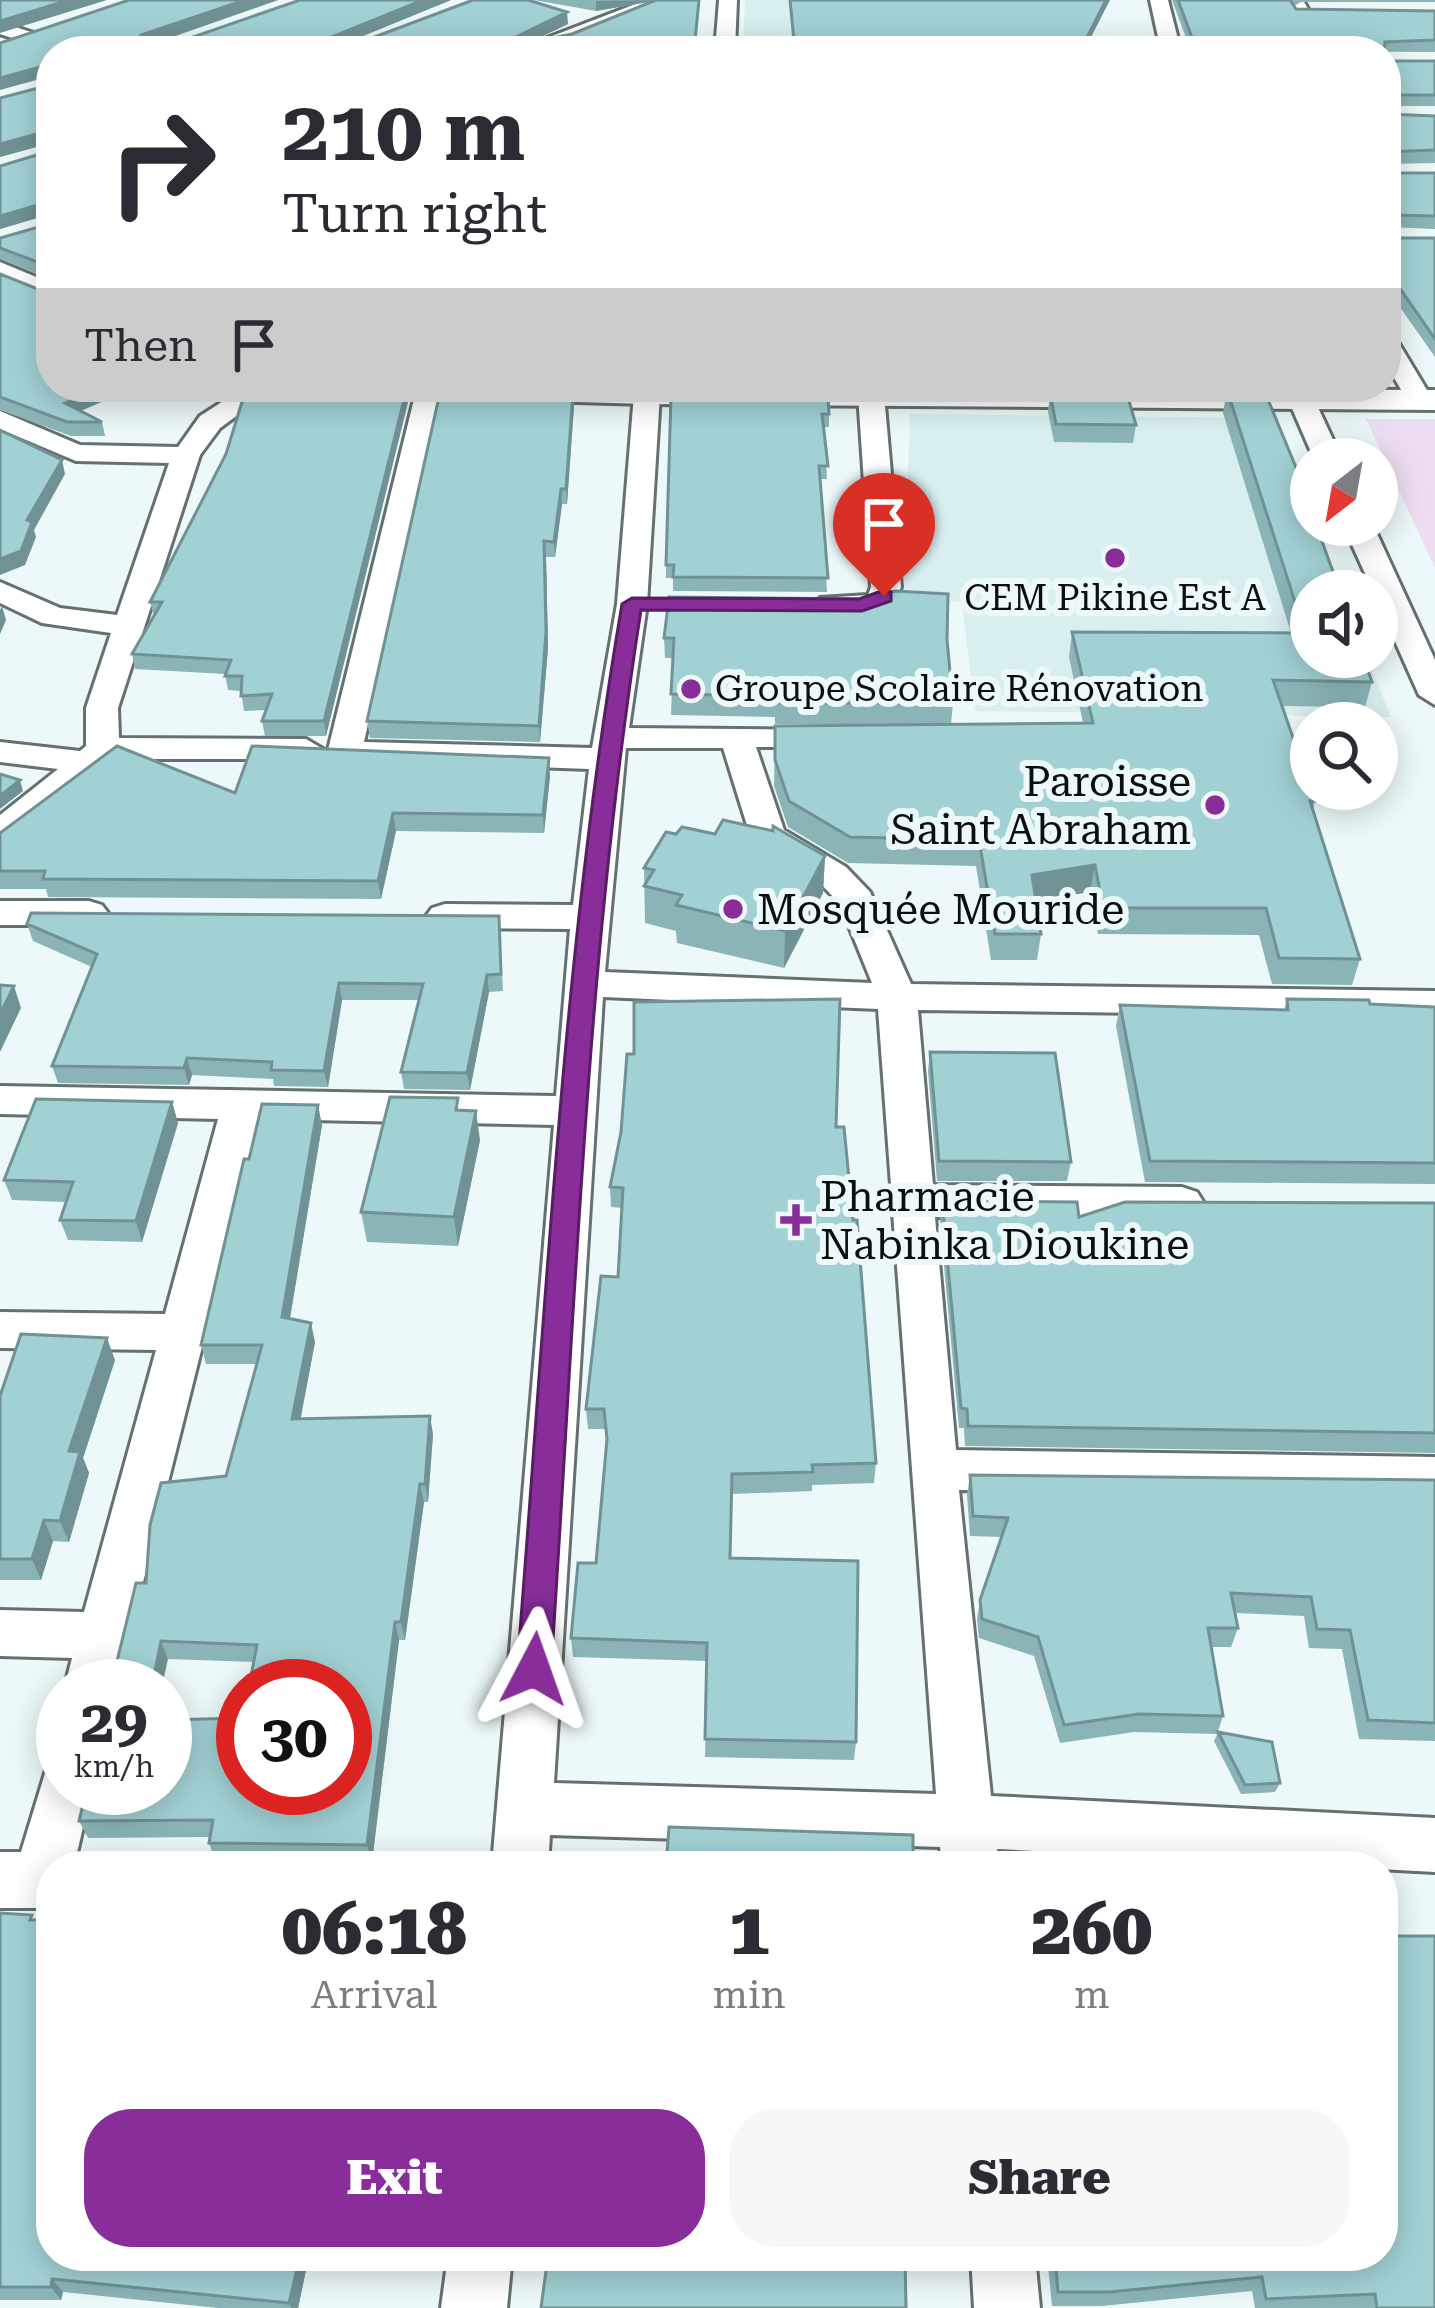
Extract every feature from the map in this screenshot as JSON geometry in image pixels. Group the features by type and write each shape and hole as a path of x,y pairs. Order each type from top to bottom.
{"street":[{"path":"564,36 663,0"},
{"path":"726,36 728,0"},
{"path":"1159,0 1167,36"},
{"path":"1298,6 1324,13"},
{"path":"1298,6 1313,36"},
{"path":"559,11 600,23"},
{"path":"594,36 600,23"},
{"path":"0,44 64,24"},
{"path":"0,28 36,39"},
{"path":"0,271 36,287"},
{"path":"1401,363 1427,400"},
{"path":"0,833 97,756 102,707 187,455 210,422 240,402"},
{"path":"345,750 413,402"},
{"path":"521,1851 590,917 608,748 644,604 647,402"},
{"path":"793,605 862,605 884,596 872,402"},
{"path":"1302,402 1319,438"},
{"path":"0,419 76,453 187,455"},
{"path":"1368,546 1435,695"},
{"path":"0,591 53,616 130,626"},
{"path":"0,752 97,756 165,746 608,748 736,737 873,736"},
{"path":"736,737 768,835 787,851 833,875 857,900 897,997 933,1470 968,1844"},
{"path":"0,913 118,914"},
{"path":"401,916 590,917"},
{"path":"585,984 897,997 1435,1004"},
{"path":"0,1100 576,1112"},
{"path":"98,1659 243,1103"},
{"path":"916,1201 1222,1203"},
{"path":"0,1330 182,1332"},
{"path":"933,1470 1435,1477"},
{"path":"0,1634 104,1636"},
{"path":"523,1808 968,1844 1435,1844"},
{"path":"42,1851 55,1815"},
{"path":"474,2308 478,2271"},
{"path":"1004,2271 1007,2308"}],"shaded area":[{"path":"745,0 1049,0 1058,36 744,36"},
{"name":"CEM Pikine Est A","path":"910,414 1267,418 1290,474 1290,546 1320,546 1329,570 1290,570 1290,678 1375,678 1385,702 1290,702 1290,716 975,711 962,602 904,596"},
{"path":"1366,419 1435,419 1435,568 1398,488 1398,438 1375,438"}],"building":[{"path":"0,0 69,0 0,21"},
{"path":"129,0 245,0 140,36 36,36 36,68 0,78 0,43"},
{"path":"300,0 423,0 334,36 196,36"},
{"path":"473,0 528,0 567,12 518,36 377,36"},
{"path":"656,0 699,0 695,36 562,36"},
{"path":"790,0 1106,0 1088,36 794,36"},
{"path":"1178,0 1290,0 1296,9 1435,11 1435,40 1191,36"},
{"path":"1401,61 1435,61 1435,95 1401,95"},
{"path":"36,89 36,134 0,144 0,98"},
{"path":"1401,115 1435,116 1435,150 1401,151"},
{"path":"36,155 36,205 0,216 0,166"},
{"path":"1401,173 1435,173 1435,216 1401,215"},
{"path":"36,228 36,261 0,248 0,238"},
{"path":"1401,238 1435,238 1435,339 1401,290"},
{"path":"0,274 36,288 36,402 67,402 102,422 67,422 0,397"},
{"path":"242,402 404,402 324,721 262,721 272,694 241,696 242,676 225,676 231,660 132,654 162,602 150,602 226,454"},
{"path":"438,402 572,402 566,489 561,489 554,542 544,541 546,632 539,726 367,721"},
{"path":"671,402 828,402 829,414 822,414 828,466 819,466 828,578 673,577 674,565 666,565"},
{"path":"1052,402 1129,402 1136,425 1056,424"},
{"path":"1231,402 1269,402 1290,453 1290,546 1324,546 1332,570 1290,570 1290,586"},
{"path":"0,430 62,460 27,520 32,522 21,551 0,559"},
{"path":"895,591 948,594 953,703 776,703 776,696 671,694 674,638 664,638 669,597 863,599"},
{"path":"1072,632 1290,633 1290,678 1371,678 1372,682 1273,680 1290,729 1290,810 1313,810 1360,959 1279,958 1266,908 1103,908 1095,865 1032,875 1041,934 995,934 979,840 850,837 789,801 775,760 775,726 1093,723"},
{"path":"117,746 235,793 252,746 549,758 543,815 393,813 378,881 43,879 45,871 0,871 0,833"},
{"path":"0,774 20,780 0,796"},
{"path":"723,820 773,831 773,826 825,856 785,931 676,905 682,895 644,886 654,870 644,868 666,832 676,834 682,827 715,834"},
{"path":"31,913 499,916 501,974 487,975 467,1073 401,1072 423,984 339,983 324,1071 271,1070 272,1062 187,1058 184,1068 52,1066 97,954 27,924"},
{"path":"0,985 14,986 0,1014"},
{"path":"840,999 836,1127 844,1127 853,1220 857,1220 876,1463 812,1465 813,1472 732,1474 730,1558 858,1561 856,1742 705,1739 707,1643 571,1638 578,1563 596,1563 607,1439 604,1409 586,1409 601,1276 618,1277 623,1188 610,1187 621,1132 627,1054 634,1054 634,1002"},
{"path":"1287,999 1435,1007 1435,1163 1150,1161 1120,1005 1288,1010"},
{"path":"930,1052 1055,1053 1071,1162 939,1161"},
{"path":"390,1097 458,1098 456,1110 476,1111 454,1217 361,1212"},
{"path":"36,1099 172,1102 136,1221 60,1220 73,1182 4,1180"},
{"path":"262,1104 318,1105 282,1317 311,1323 292,1419 430,1416 425,1484 420,1484 401,1622 395,1622 372,1805 372,1659 254,1659 257,1645 161,1641 157,1659 118,1659 136,1583 146,1583 150,1525 161,1483 226,1476 262,1345 201,1345 244,1159 249,1159"},
{"path":"942,1201 1077,1202 1079,1217 1125,1202 1435,1203 1435,1433 968,1426 967,1409 961,1408"},
{"path":"21,1334 107,1338 69,1451 80,1452 60,1521 44,1520 32,1559 0,1559 0,1396"},
{"path":"970,1475 1435,1480 1435,1723 1368,1720 1350,1630 1317,1629 1311,1597 1231,1593 1238,1628 1208,1628 1223,1716 1139,1714 1064,1725 1038,1637 982,1619 980,1600 1008,1518 973,1516"},
{"path":"192,1719 216,1719 216,1815 371,1815 367,1845 209,1843 213,1820 79,1821 80,1815 192,1815"},
{"path":"1218,1732 1272,1742 1280,1783 1245,1785"},
{"path":"669,1827 913,1835 913,1851 667,1851"},
{"path":"0,1913 32,1915 30,1920 36,1920 36,2271 296,2271 289,2303 52,2279 51,2287 0,2287"},
{"path":"1398,1936 1435,1936 1435,2308 1377,2308 1375,2294 1266,2299 1262,2277 1109,2292 1058,2292 1056,2271 1398,2271"},
{"path":"546,2271 905,2271 906,2308 541,2308"}],"place":[{"name":"CEM Pikine Est A","path":"1115,558"},
{"name":"Groupe Scolaire Rénovation","path":"691,689"},
{"name":"Paroisse Saint Abraham","path":"1215,805"},
{"name":"Mosquée Mouride","path":"733,909"},
{"name":"Pharmacie Nabinka Dioukine","path":"796,1220"}],"route":[{"path":"534,1669 590,917 607,759 632,604 862,605 874,604 884,596"}]}
